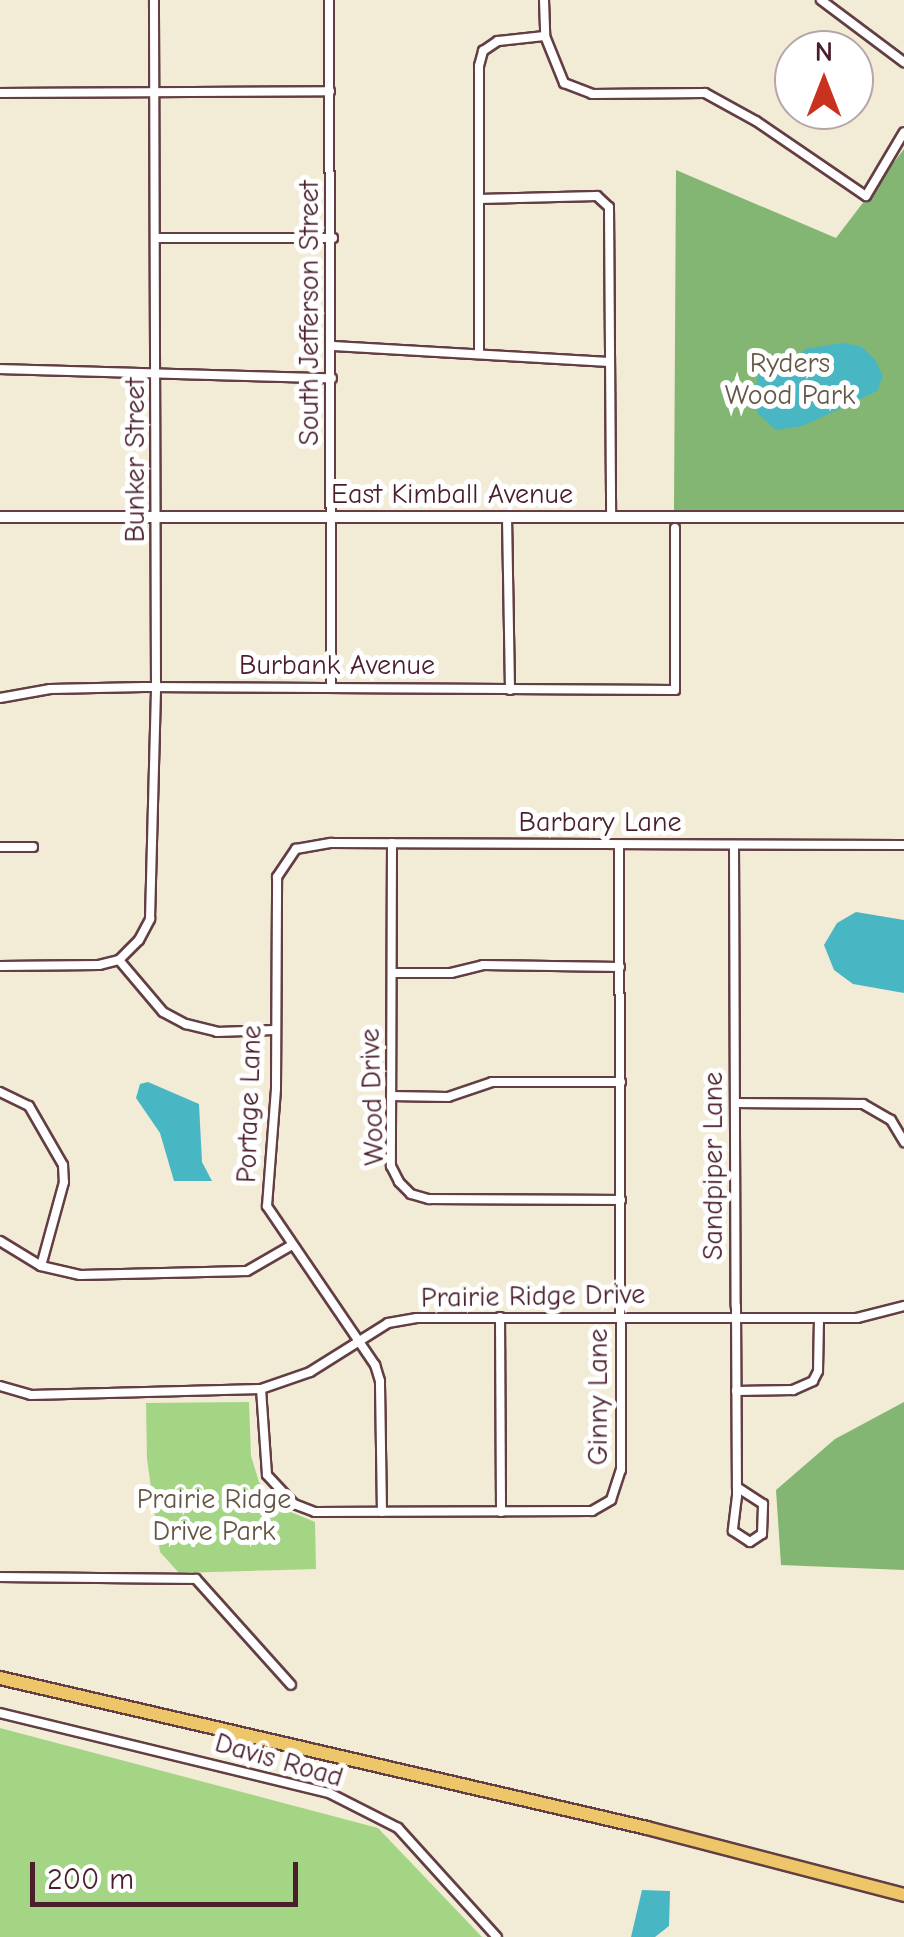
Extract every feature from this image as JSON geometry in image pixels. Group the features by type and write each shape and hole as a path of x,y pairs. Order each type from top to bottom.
{"main road":[{"path":"0,1678 647,1828 904,1895"}],"street":[{"name":"Bunker Street","path":"119,960 139,940 150,919 157,517 154,0"},
{"name":"South Jefferson Street","path":"329,0 333,238 331,686"},
{"path":"544,0 545,36 564,83 592,94 706,93 756,121 866,196 904,132"},
{"path":"821,0 904,62"},
{"path":"479,354 482,51 498,41 545,36"},
{"path":"0,93 330,91"},
{"path":"480,199 597,196 609,207 612,516"},
{"path":"157,238 333,238"},
{"path":"333,346 610,362"},
{"path":"0,369 157,377 332,378"},
{"name":"East Kimball Avenue","path":"0,517 904,517"},
{"path":"507,517 510,690"},
{"name":"Burbank Avenue","path":"0,698 50,689 156,687 675,690 675,528"},
{"name":"Barbary Lane","path":"296,849 331,843 904,845"},
{"name":"Wood Drive","path":"392,844 392,1166 398,1182 411,1194 429,1199 620,1200"},
{"name":"Sandpiper Lane","path":"734,845 737,1488 733,1531 750,1542 762,1534 763,1504 737,1488"},
{"name":"Ginny Lane","path":"261,1389 262,1454 267,1475 281,1493 315,1512 592,1511 611,1500 621,1470 619,846"},
{"path":"0,847 33,847"},
{"name":"Portage Lane","path":"296,849 277,877 276,1088 267,1206 375,1364 380,1382 382,1512"},
{"path":"0,966 85,966 119,960 162,1012 186,1024 217,1032 274,1030"},
{"path":"392,973 450,974 484,965 620,966"},
{"path":"391,1096 448,1097 492,1082 621,1082"},
{"path":"0,1092 29,1106 63,1165 64,1182 41,1266"},
{"path":"735,1104 863,1104 891,1120 904,1142"},
{"path":"0,1241 41,1266 80,1275 227,1274 263,1265 292,1245"},
{"name":"Prairie Ridge Drive","path":"0,1386 31,1395 261,1389 310,1372 388,1323 417,1318 819,1318 881,1315 904,1306"},
{"path":"500,1317 501,1512"},
{"path":"736,1391 793,1390 813,1380 818,1371 819,1318"},
{"path":"0,1577 196,1578 292,1685"},
{"name":"Davis Road","path":"0,1712 329,1793 398,1828 498,1937"}],"green space":[{"name":"Ryders Wood Park","path":"904,149 904,511 674,510 676,170 836,238"},
{"name":"Prairie Ridge Drive Park","path":"249,1402 251,1456 259,1482 281,1508 315,1522 316,1569 179,1573 160,1552 147,1459 146,1403"},
{"path":"904,1402 904,1570 781,1565 776,1490 835,1439"},
{"path":"0,1728 378,1828 482,1937 0,1937"}],"water":[{"path":"842,343 860,346 875,359 883,376 877,391 803,426 776,430 758,414 755,389 760,369 793,361 805,349"},
{"path":"856,912 904,920 904,993 853,984 834,970 824,945 837,923"},
{"path":"148,1082 199,1104 202,1162 212,1181 174,1181 160,1133 136,1098 140,1084"},
{"path":"642,1890 670,1891 669,1926 655,1937 631,1937"}]}
